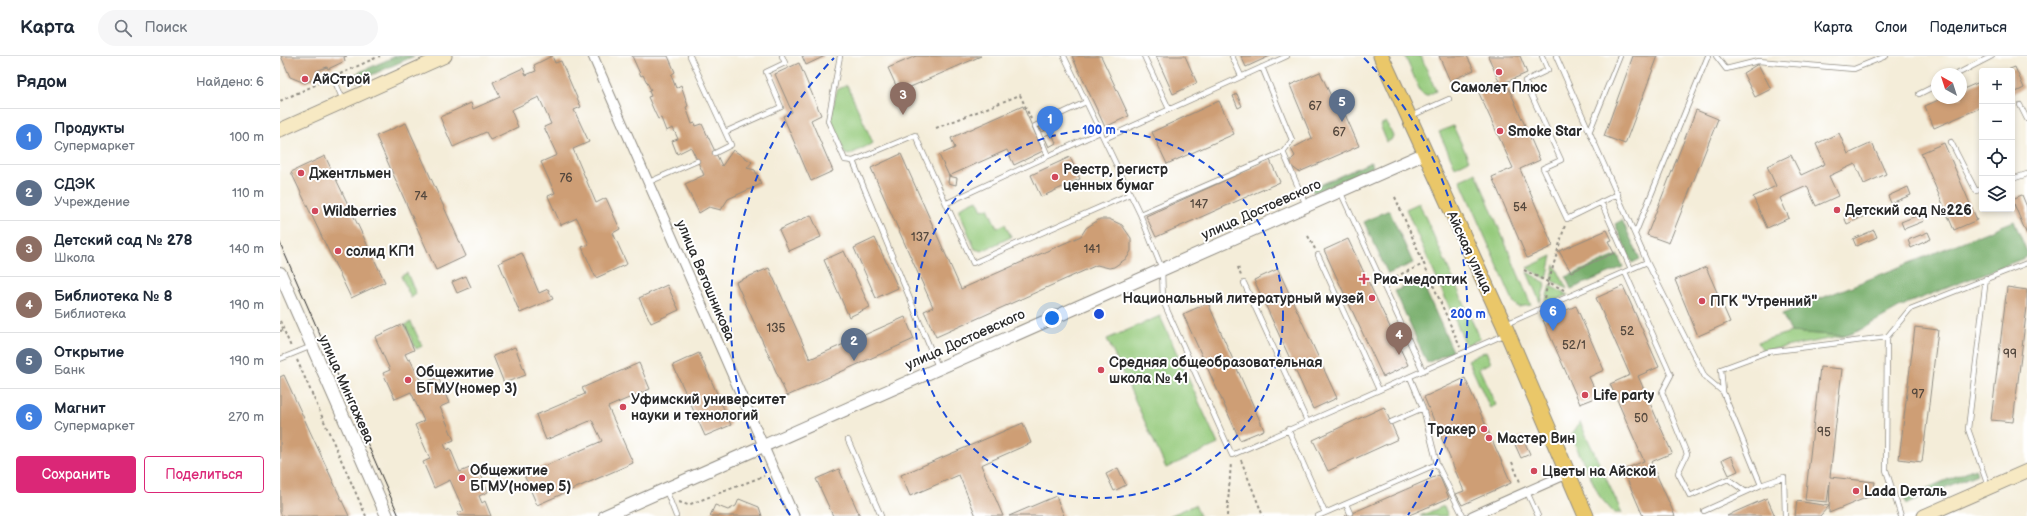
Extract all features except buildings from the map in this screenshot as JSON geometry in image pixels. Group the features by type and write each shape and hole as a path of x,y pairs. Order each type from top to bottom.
{"main road":[{"path":"280,129 445,56"},
{"name":"Айская улица","path":"1381,56 1506,329 1569,473 1586,516"},
{"path":"1924,516 2027,471"}],"street":[{"name":"улица Ветошникова","path":"593,56 794,516"},
{"name":"улица Достоевского","path":"605,516 762,445 1426,153"},
{"name":"улица Мингажева","path":"280,273 387,516"},
{"path":"1472,516 1569,473"}],"lane":[{"path":"690,56 731,145 716,153"},
{"path":"725,132 781,107 766,72 785,62 782,56"},
{"path":"840,56 828,121 845,160 853,161 915,136 947,203 973,263 1130,194"},
{"path":"1064,56 1140,214 1162,269 1163,301 1232,454 1410,377 1462,353 1541,309 1648,262"},
{"path":"1144,56 1169,109"},
{"path":"1232,56 1241,76"},
{"path":"1104,139 1285,56"},
{"path":"1542,56 1548,70 1525,81 1561,160 1543,168 1567,219 1618,194"},
{"path":"1556,56 1635,234 1705,378 1723,392"},
{"path":"1590,130 1620,56"},
{"path":"1635,234 1708,56"},
{"path":"1716,56 1726,69 1758,61 1854,69 1886,56"},
{"path":"1967,69 1992,56"},
{"path":"1140,214 1283,152 1292,140 1262,67"},
{"path":"333,77 343,101"},
{"path":"1919,94 1931,88"},
{"path":"1409,117 1448,99"},
{"path":"1048,156 1035,126 1086,102"},
{"path":"2020,105 2027,119"},
{"path":"947,203 1100,132"},
{"path":"1951,142 1976,191 1979,190"},
{"path":"1283,152 1306,205"},
{"path":"649,182 697,161"},
{"path":"853,161 938,368"},
{"path":"2015,178 2027,174"},
{"path":"1340,190 1423,371"},
{"path":"1601,202 1630,269"},
{"path":"1318,255 1379,390"},
{"path":"1901,516 1886,470 1887,337 1910,309 1986,278 2027,264"},
{"path":"1625,272 1671,375 1662,392 1687,454 1678,473 1690,496 1728,479 1746,492"},
{"path":"1986,278 1968,429 1989,488"},
{"path":"1244,283 1307,421"},
{"path":"1761,485 1723,392 1721,369 1767,352 1887,337"},
{"path":"280,359 312,346"},
{"path":"1410,377 1423,408 1437,464 1463,516"},
{"path":"1391,422 1423,408"},
{"path":"1288,429 1325,513"},
{"path":"848,440 880,516"},
{"path":"1318,516 1437,464"},
{"path":"1704,511 1761,485 1784,477 1785,516"},
{"path":"665,489 676,516"},
{"path":"1527,492 1538,516"},
{"path":"1346,504 1350,513"}],"path":[{"path":"936,128 1020,95 1035,126"},
{"path":"1395,197 1462,353"},
{"path":"1541,309 1567,219"},
{"path":"1308,236 1318,255"},
{"path":"1383,282 1424,264"},
{"path":"1524,270 1572,295"},
{"path":"280,320 366,516"},
{"path":"280,331 284,330"},
{"path":"1238,452 1263,516"},
{"path":"1227,516 1232,454"},
{"path":"1512,462 1520,482"},
{"path":"672,506 680,502 688,505 764,476"}],"green space":[{"path":"396,56 414,56 356,82 353,75"},
{"path":"1405,56 1421,56 1436,91 1426,96 1421,93"},
{"path":"847,85 873,143 849,155 845,154 830,120 837,90"},
{"path":"1386,122 1393,136 1391,140 1387,142 1380,125"},
{"path":"1453,126 1469,160 1455,167 1439,132"},
{"path":"1371,162 1373,167 1314,193 1311,189"},
{"path":"1476,173 1531,305 1518,307 1514,303 1460,180"},
{"path":"977,200 982,210 988,208 997,228 1005,224 1011,237 982,251 975,249 959,211 961,207"},
{"path":"1419,203 1480,339 1466,345 1406,209"},
{"path":"1389,210 1413,263 1388,274 1364,222"},
{"path":"1622,220 1640,259 1632,263 1615,224"},
{"path":"2014,221 2027,252 2027,257 1908,303 1858,331 1845,336 1791,332 1782,314"},
{"path":"1618,255 1623,267 1571,289 1566,277"},
{"path":"1552,256 1547,279 1527,268"},
{"path":"1555,265 1567,289 1551,280"},
{"path":"1527,272 1546,283 1540,302"},
{"path":"407,273 416,294 411,298 401,276"},
{"path":"1421,280 1453,351 1427,363 1395,291"},
{"path":"1550,286 1568,295 1544,305"},
{"path":"1160,316 1218,444 1166,468 1107,339"},
{"path":"411,322 422,346 416,349 405,325"},
{"path":"1791,332 1845,336 1763,351 1758,342"},
{"path":"1486,351 1491,363 1479,368 1496,405 1490,408 1468,360"},
{"path":"1580,422 1622,513 1614,513 1600,497 1571,436"},
{"path":"1975,468 1977,474 1907,504 1904,498"},
{"path":"1195,505 1200,516 1169,516"},
{"path":"1444,506 1448,516 1420,516"}],"tram line":[{"path":"280,243 399,516"}],"place":[{"name":"Самолет Плюс","path":"1499,72"},
{"name":"АйСтрой","path":"305,79"},
{"name":"Детский сад № 278","path":"903,115"},
{"name":"Открытие","path":"1342,122"},
{"name":"Smoke Star","path":"1500,131"},
{"name":"Продукты","path":"1050,139"},
{"name":"Джентльмен","path":"301,173"},
{"name":"Реестр, регистр ценных бумаг","path":"1055,177"},
{"name":"Детский сад №226","path":"1837,210"},
{"name":"Wildberries","path":"315,211"},
{"name":"солид КП1","path":"338,251"},
{"name":"Риа-медоптик","path":"1364,279"},
{"name":"Национальный литературный музей","path":"1372,298"},
{"name":"ПГК \"Утренний\"","path":"1702,301"},
{"name":"Магнит","path":"1553,331"},
{"name":"Библиотека № 8","path":"1399,355"},
{"name":"СДЭК","path":"854,361"},
{"name":"Средняя общеобразовательная школа № 41","path":"1101,370"},
{"name":"Общежитие БГМУ(номер 3)","path":"408,380"},
{"name":"Life party","path":"1585,395"},
{"name":"Уфимский университет науки и технологий","path":"623,407"},
{"name":"Тракер","path":"1484,429"},
{"name":"Мастер Вин","path":"1489,438"},
{"name":"Цветы на Айской","path":"1534,471"},
{"name":"Общежитие БГМУ(номер 5)","path":"462,478"},
{"name":"Lada Dеталь","path":"1856,491"}]}
